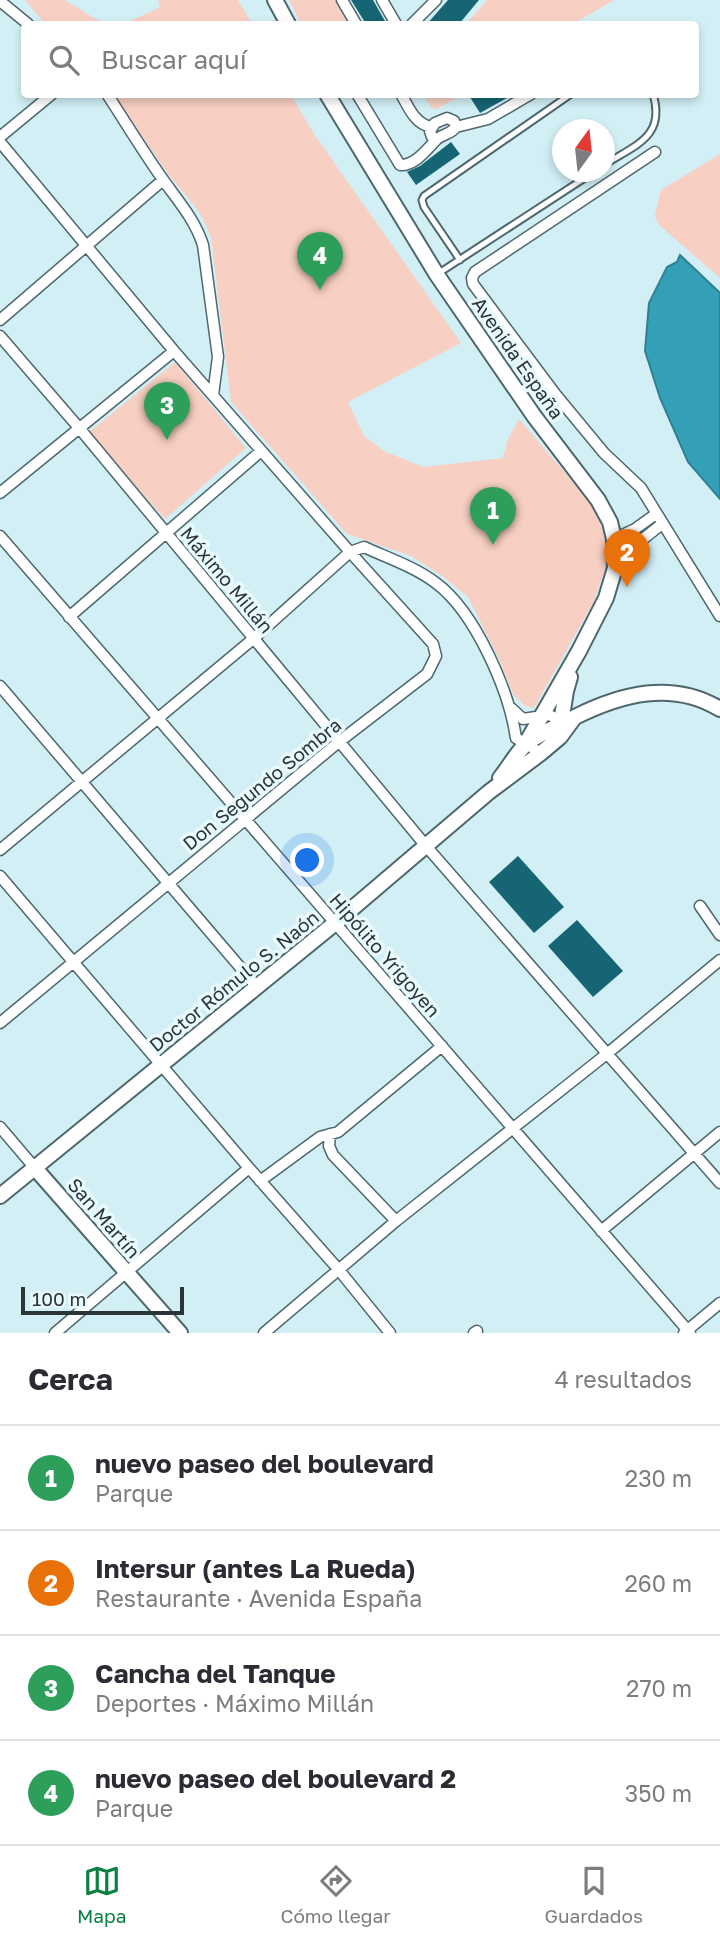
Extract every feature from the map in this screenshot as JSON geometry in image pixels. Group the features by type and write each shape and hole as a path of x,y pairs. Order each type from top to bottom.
{"main road":[{"path":"275,0 286,21"},
{"name":"Avenida España","path":"329,98 437,275 534,416 598,500 610,522 615,556 613,580 607,598 525,745"},
{"name":"Avenida España","path":"567,722 563,703 579,651"},
{"path":"563,703 568,709 567,722 626,696 650,692 689,697 720,709"},
{"name":"Doctor Rómulo S. Naón","path":"489,792 525,745 567,722"},
{"name":"Doctor Rómulo S. Naón","path":"0,1196 334,924 489,792 541,753 567,722"},
{"name":"San Martín","path":"34,1167 180,1333"}],"street":[{"path":"342,0 354,21"},
{"path":"382,0 394,21"},
{"path":"415,21 436,0"},
{"path":"0,1 24,21"},
{"path":"0,139 47,98"},
{"path":"110,98 190,216 202,245 218,357 213,395"},
{"path":"359,98 400,165 407,164 431,148 436,140 456,127 488,119 524,98"},
{"path":"403,98 423,125 431,127 447,118 454,121 456,127"},
{"path":"431,127 432,137 436,140"},
{"name":"Don Segundo Sombra","path":"0,139 174,351 433,644 436,656 427,674 340,741 0,1023"},
{"path":"655,152 475,272 472,278 473,284 556,395 604,453 641,488 720,616"},
{"path":"0,320 163,180"},
{"name":"Máximo Millán","path":"0,336 426,846 720,1183"},
{"path":"0,493 174,351"},
{"path":"69,617 261,451"},
{"path":"614,539 635,529 656,513"},
{"path":"615,556 662,524"},
{"name":"Hipólito Yrigoyen","path":"0,536 334,924 514,1128 687,1332"},
{"path":"0,850 253,639 350,552 364,547 434,581 455,599 482,643 511,708 516,737 541,753"},
{"path":"0,686 257,987"},
{"path":"511,708 523,719 542,715 567,722"},
{"path":"0,876 72,963 339,1270 390,1333"},
{"path":"700,906 720,935"},
{"path":"264,1333 396,1221 608,1053 720,960"},
{"path":"260,1181 320,1137 338,1132 442,1046"},
{"name":"San Martín","path":"0,1127 34,1167"},
{"path":"601,1231 720,1132"},
{"path":"330,1134 329,1146 333,1154 396,1221"},
{"path":"55,1333 249,1168"},
{"path":"687,1332 720,1303"}],"lane":[{"path":"460,260 424,207 424,195 565,98"},
{"path":"615,158 652,133 656,118 654,98"},
{"path":"437,275 579,182"}],"shaded area":[{"path":"25,0 65,0 99,21 42,21"},
{"path":"158,0 238,0 250,21 130,21 160,7"},
{"path":"289,0 346,0 358,18 358,21 300,21"},
{"path":"487,0 614,0 578,21 469,21"},
{"path":"115,98 293,98 314,134 461,343 348,402 364,436 384,451 423,467 503,458 508,439 519,419 597,510 610,557 593,603 534,708 525,706 513,694 468,597 411,556 347,534 231,402 211,237 200,213 168,174"},
{"path":"425,98 456,98 436,109 432,108"},
{"path":"720,154 720,278 658,224 655,215 661,190"},
{"path":"175,362 246,448 165,519 88,433"}],"water":[{"path":"680,255 720,293 720,499 688,462 660,398 645,351 649,303 667,267 677,262"}],"building":[{"path":"351,0 373,0 385,21 364,21"},
{"path":"448,0 479,0 462,21 430,21"},
{"path":"471,98 507,98 480,113"},
{"path":"451,142 460,154 416,185 407,172 420,166"},
{"path":"518,856 564,907 534,933 489,882"},
{"path":"577,920 623,971 593,997 548,946"}],"place":[{"name":"nuevo paseo del boulevard 2","path":"320,290"},
{"name":"Cancha del Tanque","path":"167,440"},
{"name":"nuevo paseo del boulevard","path":"493,545"},
{"name":"Intersur (antes La Rueda)","path":"627,587"}]}
